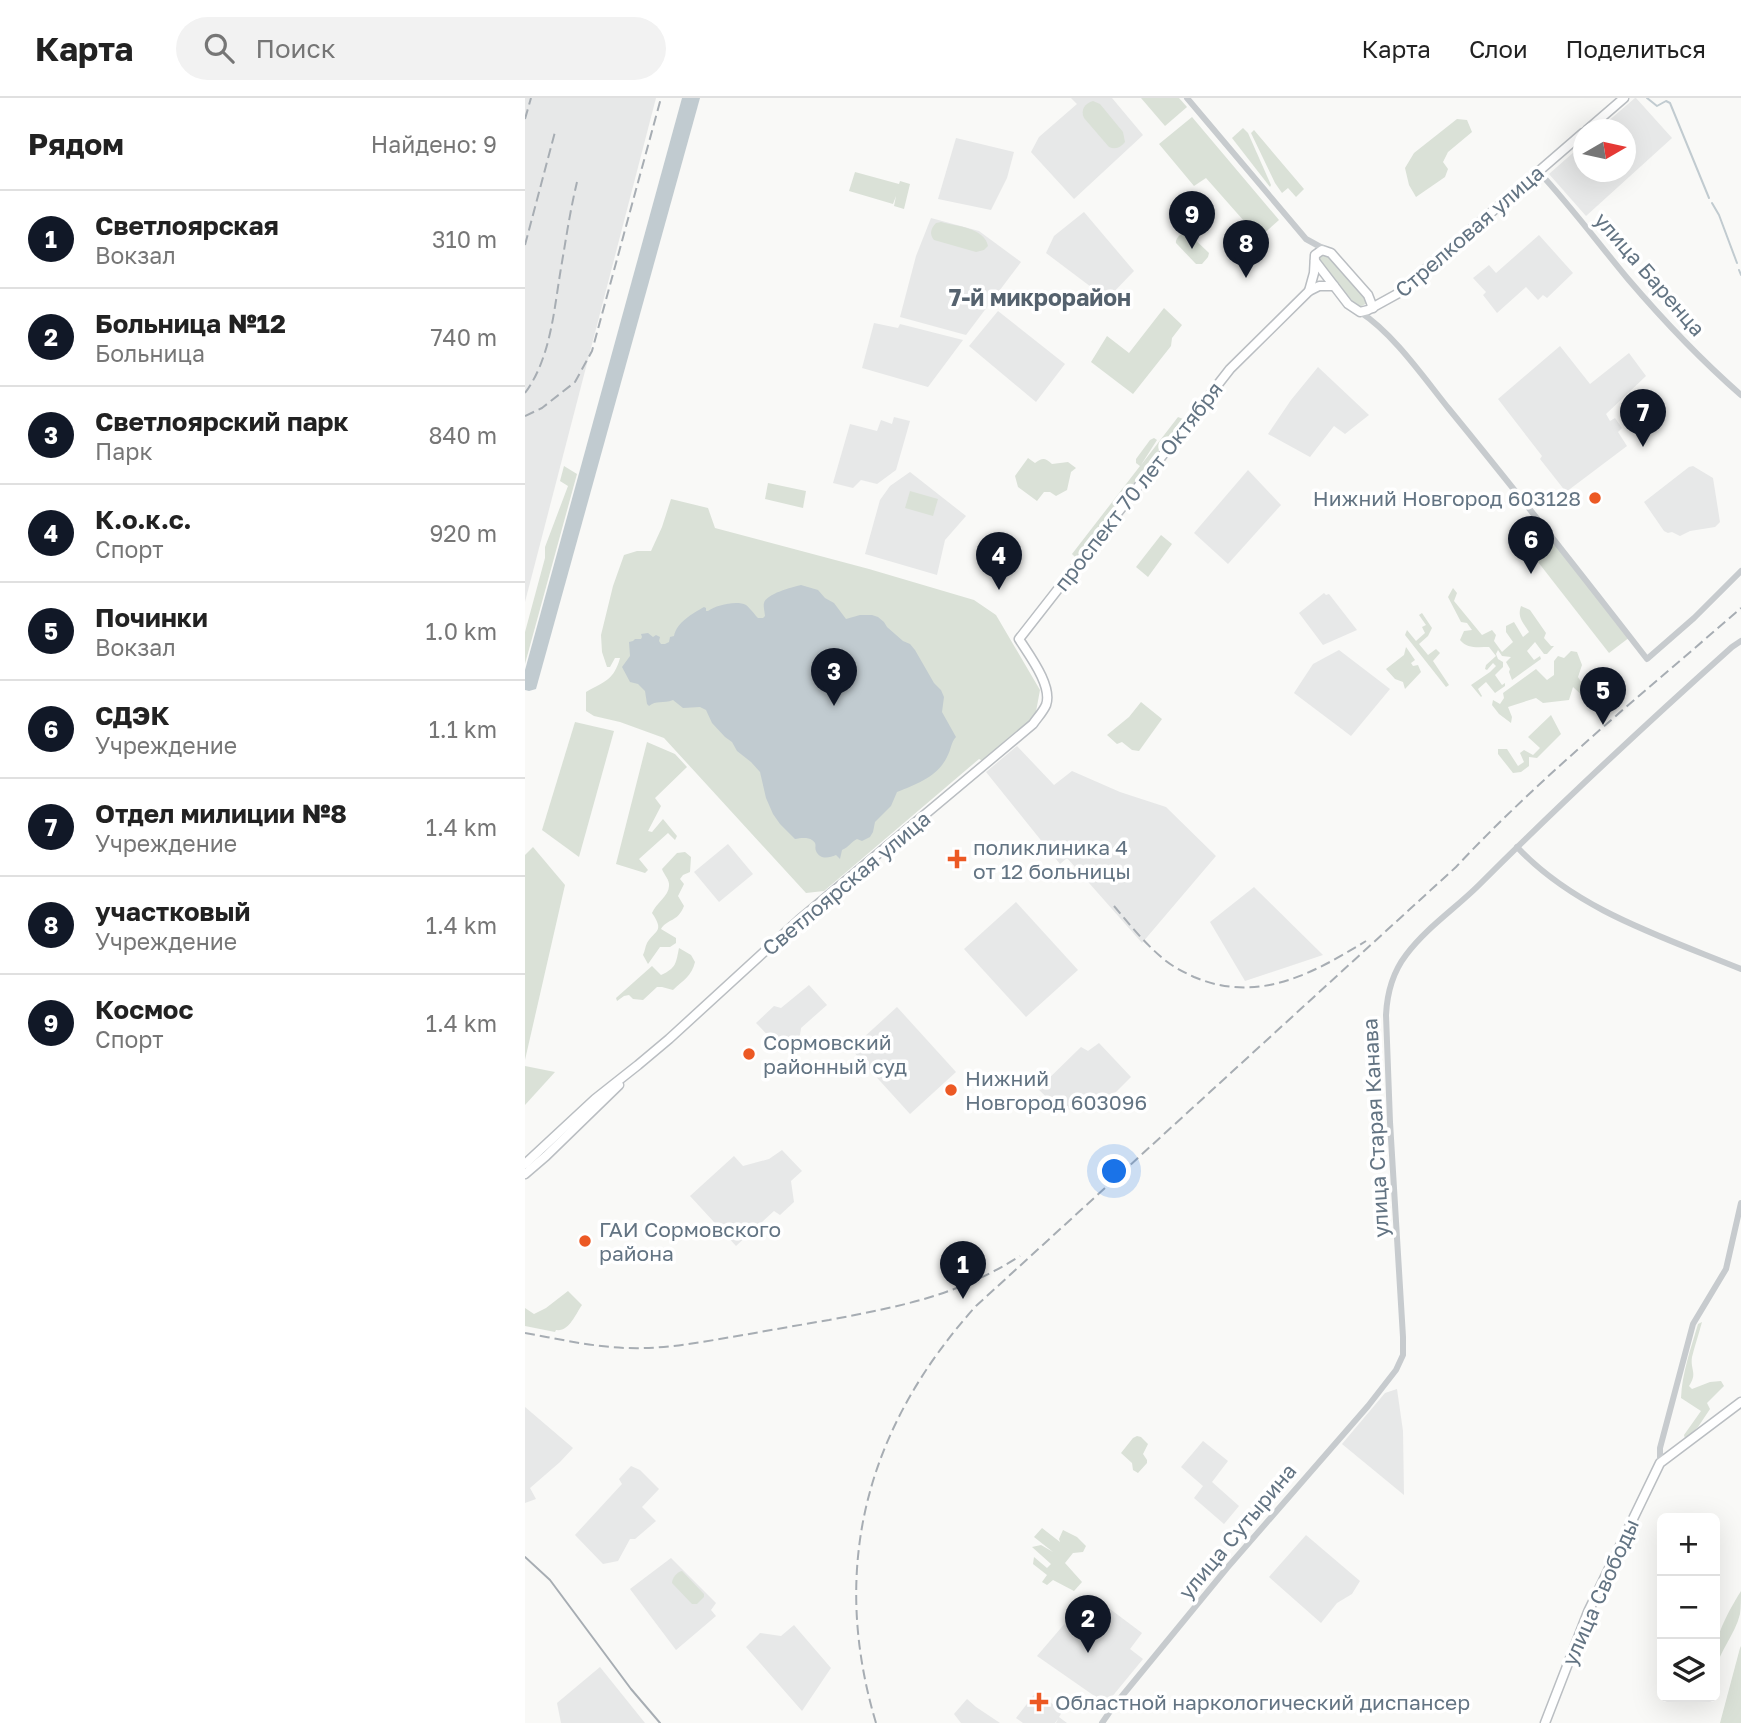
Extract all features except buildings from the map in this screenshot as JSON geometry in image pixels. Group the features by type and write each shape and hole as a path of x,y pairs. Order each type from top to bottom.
{"main road":[{"name":"Стрелковая улица","path":"1599,119 1624,98"},
{"name":"Стрелковая улица","path":"1360,312 1397,294 1573,141"},
{"path":"1309,291 1317,252 1326,250 1368,295 1373,308"},
{"path":"1314,260 1348,304 1360,312"},
{"path":"1309,291 1319,286 1334,286"},
{"name":"проспект 70 лет Октября","path":"1048,697 1045,686 1019,639 1240,356 1309,291"},
{"path":"1368,295 1387,301"},
{"name":"Светлоярская улица","path":"598,1101 799,920 1033,724 1048,697"},
{"path":"525,1164 598,1101"},
{"path":"525,1174 598,1101"},
{"path":"1660,1464 1741,1402"},
{"name":"улица Свободы","path":"1545,1723 1588,1612 1660,1464"}],"street":[{"path":"1187,98 1306,239 1314,260"},
{"name":"улица Баренца","path":"1538,171 1649,304 1741,395"},
{"path":"1306,239 1326,250"},
{"path":"1373,308 1381,327"},
{"path":"1360,312 1381,327 1485,452 1647,659 1694,618 1741,571"},
{"name":"улица Старая Канава","path":"1400,1364 1403,1337 1389,1109 1387,1001 1392,980 1405,955 1426,933 1563,802 1733,645 1741,641"},
{"path":"1517,847 1556,883 1592,905 1741,969"},
{"path":"1660,1464 1660,1448 1693,1324 1726,1269 1741,1203"},
{"name":"улица Сутырина","path":"1102,1723 1112,1707 1227,1568 1368,1406 1400,1364"}],"shaded area":[{"path":"525,98 656,98 525,602"},
{"path":"682,98 700,98 536,689 525,690 525,670"},
{"path":"1071,98 1112,98 1143,135 1074,199 1031,152 1039,137 1077,104"},
{"path":"1141,98 1179,98 1187,107 1165,126"},
{"path":"1636,98 1672,138 1636,171 1636,119 1611,119"},
{"path":"1093,101 1100,104 1123,132 1125,142 1120,147 1109,147 1084,118 1084,107"},
{"path":"1192,117 1279,220 1259,238 1206,178 1194,186 1159,144"},
{"path":"1457,119 1467,120 1472,132 1448,152 1443,162 1448,169 1445,177 1416,197 1409,185 1405,168 1414,153"},
{"path":"1243,128 1248,133 1270,187 1232,138"},
{"path":"1254,130 1304,189 1296,197 1288,188 1282,193 1275,183 1251,133"},
{"path":"956,138 1014,152 1007,178 991,210 938,199"},
{"path":"1573,153 1573,182 1623,182 1586,216 1549,174"},
{"path":"855,172 899,184 900,181 910,184 904,209 894,206 896,196 893,204 849,191"},
{"path":"1084,212 1134,271 1107,299 1046,253 1054,236"},
{"path":"931,218 979,231 1021,262 966,335 900,317 916,256"},
{"path":"936,223 976,232 986,240 988,246 976,252 934,240 932,229"},
{"path":"1187,232 1209,253 1202,264 1196,264 1176,243 1179,236"},
{"path":"1539,235 1573,273 1547,298 1543,295 1538,300 1526,287 1497,313 1483,295 1486,292 1473,278 1489,265 1496,273"},
{"path":"1321,253 1328,253 1366,296 1367,303 1360,307 1356,305 1319,263 1318,257"},
{"path":"1164,308 1182,325 1172,338 1171,346 1133,394 1091,362 1107,336 1129,353"},
{"path":"998,311 1065,364 1036,402 969,346"},
{"path":"874,323 898,328 900,324 963,340 928,387 862,368"},
{"path":"1560,346 1590,384 1629,353 1646,376 1606,414 1610,421 1615,418 1622,428 1618,432 1627,446 1566,492 1498,399"},
{"path":"1318,367 1369,415 1345,434 1334,426 1310,457 1268,434"},
{"path":"894,417 910,421 896,470 877,484 861,480 853,488 833,483 850,424 877,431 881,420 892,424"},
{"path":"1178,417 1183,419 1076,558 1072,554 1140,466 1136,459 1150,440 1157,440 1141,465"},
{"path":"1028,458 1035,463 1044,459 1052,464 1068,462 1076,468 1071,472 1067,490 1056,496 1044,492 1037,501 1018,487 1015,476"},
{"path":"564,466 577,474 525,664 525,632 545,558 545,547 568,486 560,481"},
{"path":"1693,466 1713,478 1720,522 1715,527 1690,531 1680,536 1668,533 1644,502"},
{"path":"1248,470 1281,505 1228,564 1194,533"},
{"path":"910,472 966,516 945,540 937,575 865,554 880,500 890,486"},
{"path":"768,483 806,491 803,508 765,499"},
{"path":"910,491 938,499 933,516 905,508"},
{"path":"671,499 708,508 715,528 974,600 996,615 1040,690 1035,717 985,762 979,759 824,891 806,893 664,738 594,716 586,711 586,692 612,676 620,658 615,658 610,667 607,667 602,652 601,635 624,555 651,551"},
{"path":"1161,535 1172,544 1148,577 1136,567"},
{"path":"1552,538 1630,637 1609,653 1531,553"},
{"path":"801,585 818,590 834,603 846,619 860,615 878,617 903,641 910,644 941,690 944,697 942,712 956,737 938,770 926,779 897,792 891,806 875,822 870,837 862,841 855,840 842,850 840,859 836,855 820,856 814,841 806,838 795,839 780,824 766,798 760,772 712,723 706,710 700,707 683,708 673,700 649,706 645,691 638,684 630,682 622,667 630,656 629,642 641,639 641,634 648,633 653,637 656,635 660,637 661,644 665,644 682,623 704,607 708,611 732,603 746,605 758,618 763,618 764,604 769,597"},
{"path":"1453,588 1457,593 1454,601 1482,635 1492,630 1496,635 1494,641 1502,652 1513,642 1506,632 1506,626 1514,622 1523,637 1529,632 1520,617 1521,606 1530,610 1546,633 1544,638 1554,646 1544,654 1535,642 1527,651 1534,660 1540,656 1541,659 1512,680 1506,662 1511,657 1502,656 1498,650 1496,654 1503,662 1503,667 1495,675 1505,686 1495,693 1486,682 1478,689 1481,697 1471,685 1496,666 1493,663 1485,669 1496,656 1489,647 1469,646 1460,640 1464,631 1472,630 1467,623 1461,622 1448,597"},
{"path":"1324,593 1329,594 1357,630 1323,645 1299,613"},
{"path":"1422,613 1432,628 1419,644 1428,655 1436,649 1440,653 1433,661 1449,685 1446,687 1405,635 1407,630 1416,641 1425,633 1422,627 1426,625 1419,615"},
{"path":"1406,647 1415,660 1411,663 1413,666 1418,665 1421,672 1405,689 1403,682 1395,679 1386,669 1404,655"},
{"path":"1339,650 1390,689 1351,736 1294,693 1313,664"},
{"path":"1571,651 1577,652 1582,665 1578,677 1589,694 1584,697 1573,687 1569,700 1543,703 1536,698 1508,707 1511,723 1492,705 1493,700 1500,704 1504,698 1503,693 1536,669 1547,680 1554,675 1554,661 1558,656 1564,658"},
{"path":"1141,702 1162,719 1139,751 1132,750 1122,742 1117,744 1107,735 1129,717"},
{"path":"1551,715 1561,734 1537,758 1529,757 1529,766 1521,772 1513,773 1498,754 1498,749 1507,749 1518,766 1524,762 1520,753 1524,750 1533,755 1540,748 1528,737"},
{"path":"575,722 614,731 579,857 542,830"},
{"path":"647,742 675,754 687,767 655,798 661,806 648,831 652,832 663,819 677,836 675,840 668,833 639,859 648,870 645,873 616,864"},
{"path":"1017,746 1054,785 1072,771 1120,792 1166,807 1216,856 1142,943 1067,858 1060,864 986,772"},
{"path":"728,844 753,874 719,902 694,872"},
{"path":"533,847 565,885 525,1060 525,855"},
{"path":"685,852 691,857 690,872 680,879 684,884 678,896 684,906 675,918 661,929 676,938 676,943 670,947 660,947 648,964 643,955 647,943 658,927 652,913 669,886 662,869 677,853"},
{"path":"1254,887 1323,955 1245,981 1210,922"},
{"path":"1016,902 1078,970 1026,1017 964,949"},
{"path":"679,948 691,955 695,962 689,975 673,990 657,987 643,1000 633,999 629,995 617,1001 616,998 652,966 661,975 670,970 675,964"},
{"path":"809,985 827,1005 801,1028 800,1035 783,1051 756,1023 774,1006 781,1008"},
{"path":"897,1007 956,1072 910,1114 851,1049"},
{"path":"1099,1043 1131,1077 1105,1103 1061,1111 1038,1089 1081,1047 1088,1051"},
{"path":"525,1066 555,1072 525,1105"},
{"path":"782,1150 802,1171 791,1181 794,1202 780,1215 774,1211 736,1246 690,1196 734,1156 743,1166 769,1159"},
{"path":"568,1291 582,1305 568,1326 555,1332 525,1326 525,1308 534,1314"},
{"path":"1702,1322 1692,1357 1693,1375 1689,1386 1692,1389 1721,1381 1724,1386 1707,1403 1710,1409 1698,1427 1685,1439 1684,1435 1701,1411 1681,1398 1687,1361 1698,1324"},
{"path":"1397,1389 1403,1431 1404,1495 1342,1444 1385,1393"},
{"path":"525,1407 573,1448 530,1488 536,1499 525,1503"},
{"path":"1137,1436 1148,1444 1143,1454 1147,1463 1138,1473 1121,1453"},
{"path":"1203,1441 1228,1461 1212,1482 1239,1506 1224,1524 1194,1498 1203,1486 1181,1467"},
{"path":"631,1466 640,1470 659,1489 642,1507 656,1521 635,1539 630,1539 618,1561 603,1564 575,1535 622,1484 619,1479"},
{"path":"1042,1528 1060,1542 1063,1530 1077,1537 1086,1546 1083,1552 1073,1553 1065,1563 1082,1582 1074,1591 1053,1580 1047,1585 1042,1582 1047,1575 1033,1564 1034,1557 1047,1568 1051,1564 1032,1547 1041,1545 1053,1552 1034,1537"},
{"path":"1306,1535 1360,1581 1352,1594 1337,1603 1321,1623 1269,1577"},
{"path":"671,1558 716,1603 711,1610 716,1616 676,1650 630,1589"},
{"path":"682,1571 704,1594 697,1604 692,1604 672,1583 675,1576"},
{"path":"1741,1591 1738,1622 1720,1657 1720,1632"},
{"path":"1090,1594 1142,1633 1130,1649 1143,1659 1106,1704 1037,1656"},
{"path":"794,1625 831,1668 802,1711 746,1647 760,1633 781,1636"},
{"path":"1741,1646 1741,1723 1720,1723 1740,1648"},
{"path":"600,1667 645,1723 561,1723 557,1703"},
{"name":"Областной наркологический диспансер","path":"1037,1691 1062,1712 1059,1717 1067,1723 1056,1723 1058,1719 1055,1723 1023,1723 1016,1718"},
{"path":"967,1699 1000,1723 961,1723 954,1714"}],"waterway":[{"path":"1647,98 1657,106 1666,101 1670,103 1709,198"},
{"path":"1712,203 1737,263"},
{"path":"1739,270 1741,275"}],"tram line":[{"path":"525,1557 550,1580 631,1689 660,1723"}],"railway":[{"path":"525,119 531,98"},
{"path":"525,416 542,408 575,382 592,351 661,98"},
{"path":"525,245 555,132"},
{"path":"525,393 541,364 550,333 577,182"},
{"path":"876,1723 862,1665 856,1609 858,1554 867,1501 884,1450 908,1400 938,1352 976,1306 1456,867 1560,766 1741,608"},
{"path":"1114,906 1145,942 1166,961 1194,977 1218,985 1240,987 1284,982 1305,974 1366,941"},
{"path":"525,1333 627,1348 702,1342 829,1320 928,1298 974,1281 1020,1256"}],"place":[{"name":"Космос","path":"1192,249"},
{"name":"участковый","path":"1246,278"},
{"name":"Отдел милиции №8","path":"1643,447"},
{"name":"Нижний Новгород 603128","path":"1595,498"},
{"name":"СДЭК","path":"1531,574"},
{"name":"К.о.к.с.","path":"999,590"},
{"name":"Светлоярский парк","path":"834,706"},
{"name":"Починки","path":"1603,725"},
{"name":"поликлиника 4 от 12 больницы","path":"957,859"},
{"name":"Сормовский районный суд","path":"749,1054"},
{"name":"Нижний Новгород 603096","path":"951,1090"},
{"name":"ГАИ Сормовского района","path":"585,1241"},
{"name":"Светлоярская","path":"963,1299"},
{"name":"Больница №12","path":"1088,1653"},
{"name":"Областной наркологический диспансер","path":"1039,1702"}],"district":[{"name":"7-й микрорайон","path":"1040,297"}]}
